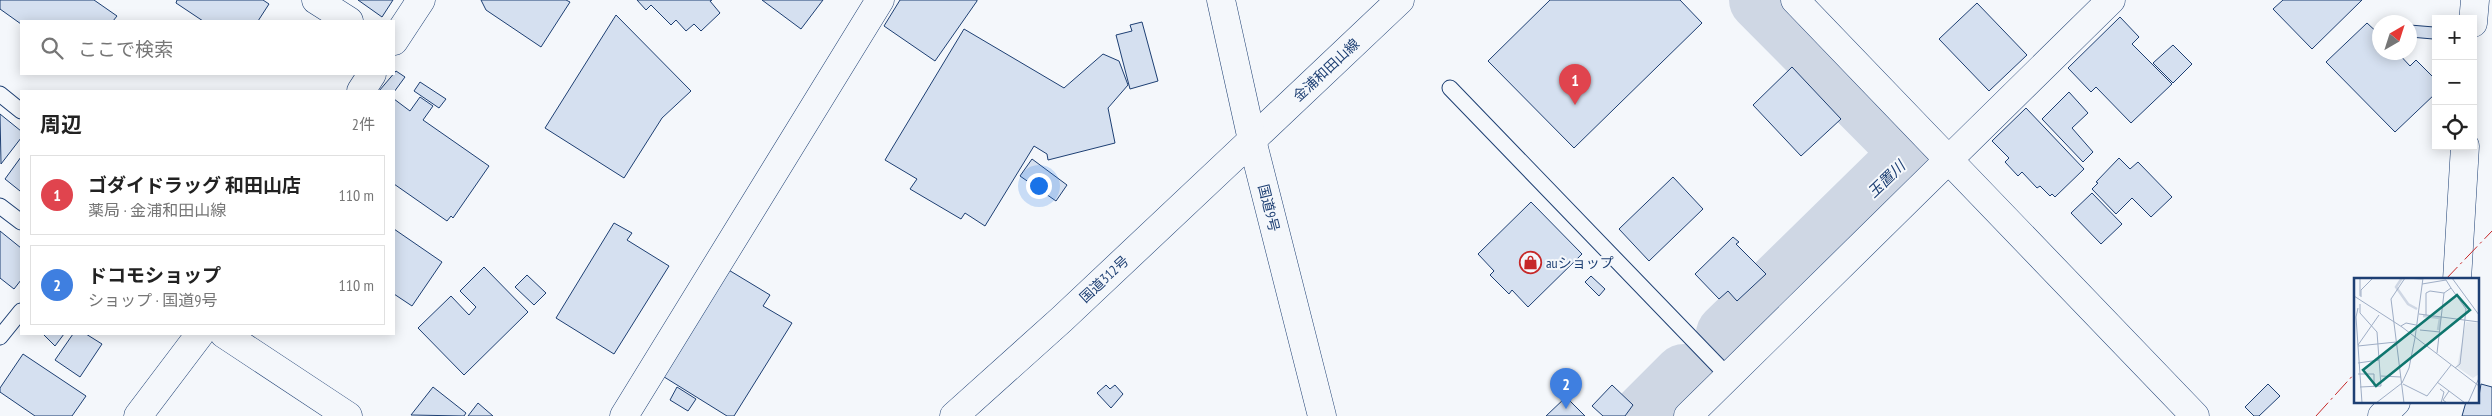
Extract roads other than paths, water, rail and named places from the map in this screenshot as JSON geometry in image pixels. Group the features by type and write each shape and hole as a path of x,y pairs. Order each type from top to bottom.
{"main road":[{"path":"316,0 347,20"},
{"path":"395,39 421,0"},
{"path":"624,416 880,0"},
{"name":"国道9号","path":"1220,0 1252,140 1322,416"},
{"name":"金浦和田山線","path":"1252,140 1400,0"},
{"path":"1795,0 2195,416"},
{"path":"1688,416 2111,0"},
{"path":"2474,15 2475,0"},
{"path":"362,90 371,75"},
{"name":"国道312号","path":"954,416 1062,319 1252,140"},
{"path":"2457,278 2465,150"},
{"path":"138,416 199,335"},
{"path":"226,335 348,416"},
{"path":"2382,416 2394,404"}],"lane":[{"path":"1450,88 1728,376"},
{"path":"0,94 20,109"},
{"path":"0,206 20,221"},
{"path":"1,333 20,312"}],"waterway":[{"name":"玉置川","path":"1727,334 1912,153 1760,0"},
{"name":"玉置川","path":"1643,416 1684,375"}],"place":[{"name":"ゴダイドラッグ 和田山店","path":"1575,105"},
{"name":"auショップ","path":"1530,263"},
{"name":"ドコモショップ","path":"1566,409"}]}
